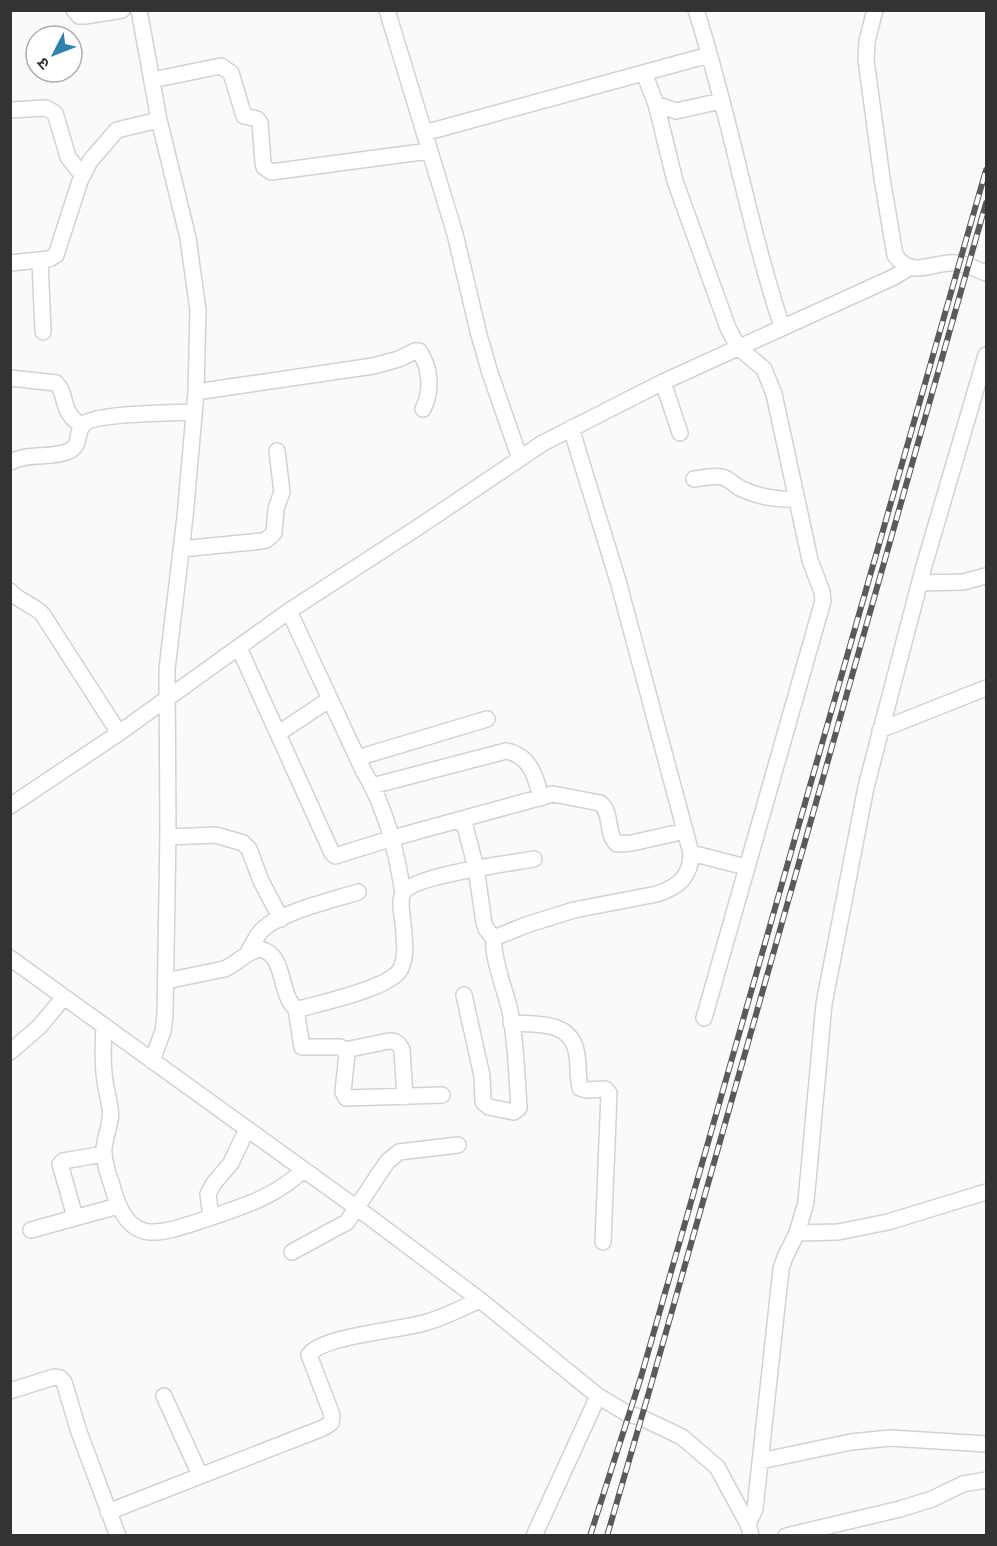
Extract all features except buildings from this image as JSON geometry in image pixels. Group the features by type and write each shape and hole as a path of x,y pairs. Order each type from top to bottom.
{"street":[{"path":"74,10 79,16 85,16 122,10"},
{"path":"139,10 159,120 188,238 198,310 196,392 167,669 168,837 163,1031 152,1061"},
{"path":"387,10 455,234 482,344 520,459"},
{"path":"696,10 767,280 782,327"},
{"path":"875,10 867,41 866,60 895,255 901,263 910,267 924,268 950,262 987,273"},
{"path":"424,133 709,55"},
{"path":"152,80 216,67 227,68 231,73 244,116 257,119 260,123 264,167 271,172 429,151"},
{"path":"644,73 656,104 670,165 715,296 738,347 764,369 774,394 810,560 822,591 823,601 704,1018"},
{"path":"656,104 676,111 721,101"},
{"path":"10,110 46,108 54,113 68,157 82,175"},
{"path":"10,263 53,258 59,250 82,175 90,161 117,130 159,120"},
{"path":"40,260 43,332"},
{"path":"10,806 118,733 289,611 571,428 663,382 894,277 910,267"},
{"path":"196,392 373,366 419,351 428,373 429,394 423,409"},
{"path":"749,1530 755,1509 781,1269 797,1233 806,1202 824,1004 866,787 920,583 987,355"},
{"path":"10,378 56,383 60,387 66,410 73,420 82,426"},
{"path":"663,382 680,433"},
{"path":"10,462 19,458 68,452 78,442 82,426 90,420 124,415 194,412"},
{"path":"494,938 574,910 669,890 683,880 691,860 618,581 571,428"},
{"path":"181,549 262,541 270,538 274,533 276,509 282,492 277,451"},
{"path":"694,479 725,477 742,489 758,495 783,500 797,499"},
{"path":"920,583 963,582 987,576"},
{"path":"10,591 43,615 118,733"},
{"path":"289,611 372,786 393,837 403,893"},
{"path":"239,648 332,853 338,856 393,837 559,795 600,803 607,811 612,838 617,844 632,843 685,831"},
{"path":"880,730 987,688"},
{"path":"279,733 330,699"},
{"path":"357,758 487,719"},
{"path":"372,786 506,751 520,755 527,761 542,798"},
{"path":"457,821 462,822 465,826 476,868 484,923 494,938 511,1023 519,1108 514,1112 489,1107 483,1102 482,1076 464,995"},
{"path":"168,837 216,835 238,840 247,846 261,881 281,919"},
{"path":"690,853 746,867"},
{"path":"166,981 230,967 248,953 260,949 268,952 277,963 290,1003 296,1008 375,987 394,977 403,962 405,951 401,899 408,887 476,868 534,859"},
{"path":"248,953 261,930 281,919 357,892"},
{"path":"10,958 480,1300 598,1396 628,1414 640,1417 682,1437 717,1467 749,1530"},
{"path":"10,1052 39,1027 64,998"},
{"path":"296,1008 302,1047 340,1047 345,1050 389,1041 400,1044 405,1097"},
{"path":"511,1023 558,1027 567,1033 576,1048 580,1088 605,1089 609,1092 603,1242"},
{"path":"104,1026 104,1079 111,1108 104,1154 118,1206 131,1224 148,1232 161,1232 211,1217 245,1206 279,1190 303,1170"},
{"path":"345,1050 347,1053 343,1092 346,1098 442,1095"},
{"path":"211,1217 208,1194 213,1183 231,1164 247,1129"},
{"path":"292,1252 342,1226 357,1209 387,1162 399,1152 458,1145"},
{"path":"75,1217 60,1164 63,1161 104,1154"},
{"path":"797,1233 838,1232 888,1222 987,1191"},
{"path":"31,1230 118,1206"},
{"path":"108,1512 331,1423 332,1415 310,1362 311,1351 318,1347 350,1337 424,1323 480,1300"},
{"path":"10,1391 54,1377 64,1382 118,1536"},
{"path":"164,1396 200,1475"},
{"path":"534,1536 598,1396"},
{"path":"760,1461 851,1442 890,1438 987,1444"},
{"path":"786,1536 900,1509 932,1499 963,1484 987,1480"}],"railway":[{"path":"590,1536 641,1377 986,170"},
{"path":"607,1536 986,203"}]}
